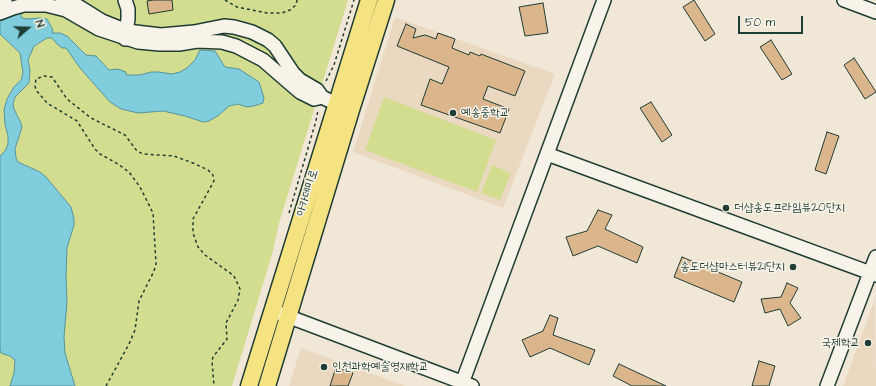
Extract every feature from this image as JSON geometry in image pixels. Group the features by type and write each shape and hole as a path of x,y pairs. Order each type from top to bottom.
{"main road":[{"name":"아카데미로","path":"249,386 272,310 329,100 369,0"},
{"name":"아카데미로","path":"267,386 386,0"}],"street":[{"path":"62,0 78,6 138,42 178,44 197,41 210,41 222,42 236,46 263,60 300,92 314,99 329,100"},
{"path":"125,0 128,9 126,35"},
{"path":"272,310 465,385 604,0"},
{"path":"844,0 876,12"},
{"path":"0,2 24,5 37,4 55,6 66,10 99,29 126,35 161,35 194,32 224,26 240,28 261,36 275,46 293,73 300,80 317,90 329,100"},
{"path":"0,13 10,3"},
{"path":"236,46 240,28"},
{"path":"263,60 275,46"},
{"path":"548,154 873,274"},
{"path":"827,386 873,274 876,257"}],"path":[{"path":"225,0 236,7 267,13 282,13 290,10 296,5 297,0"},
{"path":"326,81 334,65 354,0"},
{"path":"106,386 135,330 139,301 156,264 153,213 140,187 129,172 100,154 95,149 77,121 47,103 36,90 36,79 44,76 52,77 68,99 91,118 125,135 137,152 143,154 174,156 208,170 213,175 214,181 193,219 193,232 198,247 205,255 233,275 236,278 240,289 238,300 226,323 227,339 213,357 214,386"}],"shaded area":[{"name":"예송중학교","path":"395,17 555,74 503,208 353,152"},
{"name":"국제학교","path":"875,299 876,386 843,386"},
{"name":"인천과학예술영재학교","path":"301,348 406,386 289,386"}],"green space":[{"path":"0,0 348,0 279,223 273,251 232,386 0,386"},
{"path":"384,97 496,140 477,192 365,150"},
{"path":"492,165 511,173 500,200 481,193"}],"water":[{"path":"21,9 21,17 25,19 47,19 53,30 52,33 60,33 67,36 86,55 96,56 109,70 118,69 126,72 126,75 140,75 151,72 172,74 180,72 187,68 195,60 200,50 215,51 225,67 239,69 259,82 264,98 263,103 254,106 247,107 238,104 229,106 219,115 209,121 203,122 163,111 138,113 121,109 110,102 80,68 66,48 62,48 52,38 47,38 34,46 28,60 30,70 29,83 15,97 13,104 22,127 15,149 16,158 18,162 40,172 46,177 71,207 74,225 67,248 67,302 64,337 65,353 75,386 10,386 14,373 15,360 10,356 1,353 0,350 0,156 5,151 8,144 4,110 7,99 14,87 21,80 23,73 20,53 0,34 0,18"}],"building":[{"path":"172,0 173,10 149,14 147,1"},
{"path":"694,0 715,34 705,41 683,7"},
{"path":"543,3 548,33 525,36 519,7"},
{"name":"예송중학교","path":"406,24 416,29 413,38 425,35 436,39 438,33 455,39 452,48 469,55 470,52 480,56 481,54 525,71 515,96 488,86 483,99 509,109 500,133 421,105 430,79 442,84 449,67 397,46"},
{"path":"771,40 792,74 782,80 760,47"},
{"path":"854,58 876,92 865,99 844,65"},
{"path":"651,102 672,135 662,142 640,108"},
{"path":"827,132 839,136 826,174 815,170"},
{"path":"598,210 612,215 605,229 643,247 637,263 598,246 573,256 566,237 587,231"},
{"path":"682,257 742,282 734,302 674,277"},
{"path":"787,283 798,288 790,303 801,318 788,326 780,309 765,313 761,299 781,297"},
{"path":"550,315 558,318 553,335 595,350 589,365 550,348 530,357 522,340 543,331"},
{"path":"759,361 775,366 769,386 752,386"},
{"path":"619,364 666,386 632,386 613,376"},
{"path":"336,367 353,373 348,386 330,386"}],"place":[{"name":"예송중학교","path":"453,113"},
{"name":"더샵송도프라임뷰20단지","path":"726,208"},
{"name":"송도더샵마스터뷰21단지","path":"793,267"},
{"name":"국제학교","path":"868,343"},
{"name":"인천과학예술영재학교","path":"324,367"}]}
